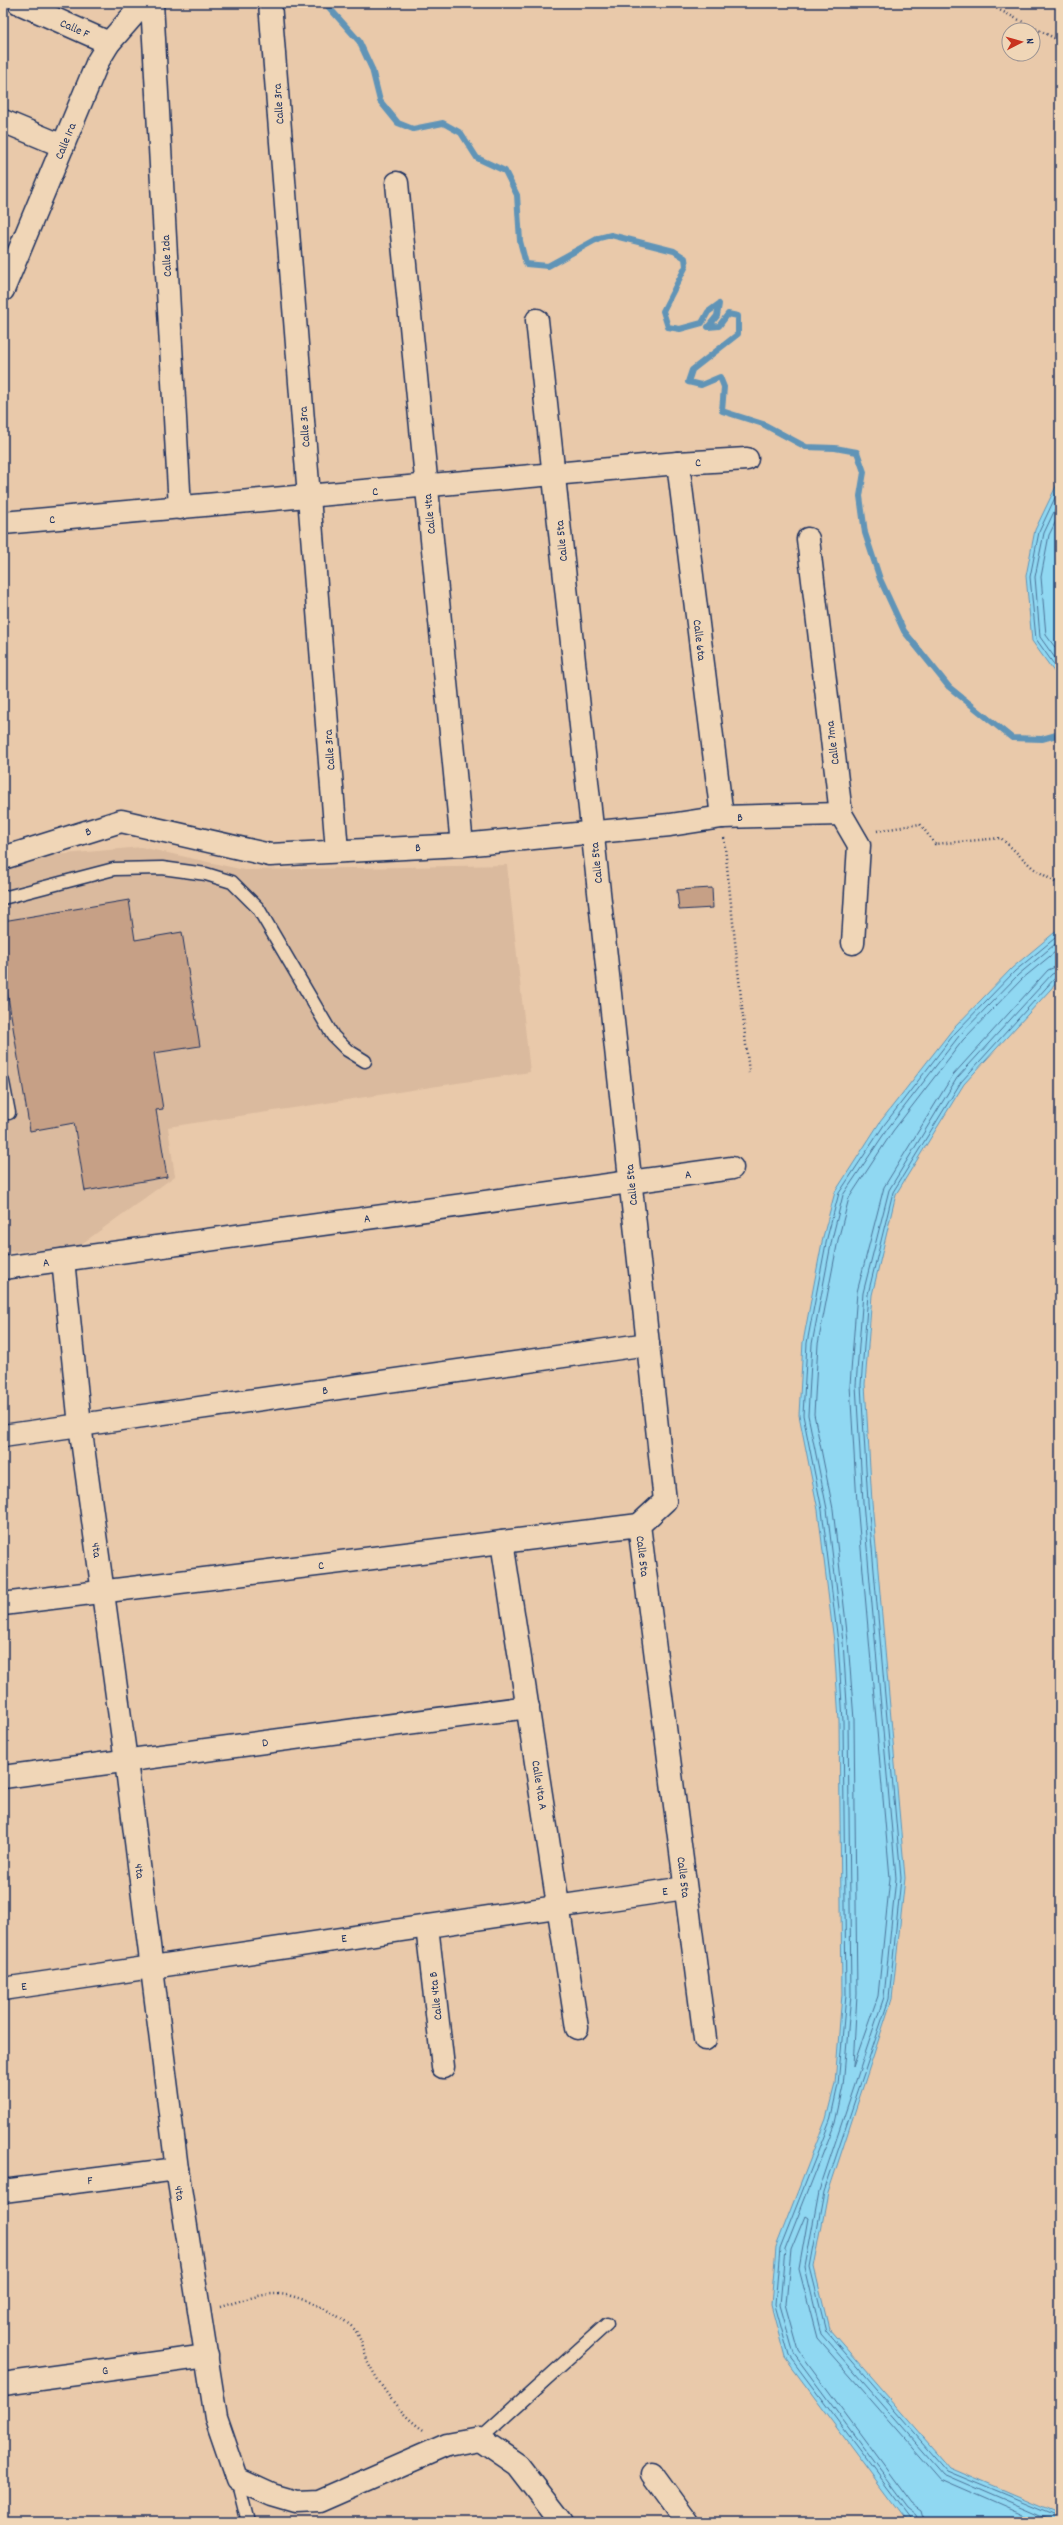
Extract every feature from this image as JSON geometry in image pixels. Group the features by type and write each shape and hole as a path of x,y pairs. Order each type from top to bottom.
{"street":[{"name":"Calle F","path":"20,3 109,43"},
{"name":"Calle 1ra","path":"3,290 8,260 63,146 98,61 109,43 144,3"},
{"name":"Calle 2da","path":"152,3 180,508"},
{"name":"Calle 3ra","path":"270,3 337,851"},
{"path":"3,121 63,146"},
{"name":"Calle 4ta","path":"397,183 462,844"},
{"name":"Calle 5ta","path":"537,320 665,1501 639,1525 704,2039"},
{"name":"C","path":"3,523 678,463 747,459"},
{"name":"Calle 6ta","path":"678,463 722,817"},
{"name":"Calle 7ma","path":"808,539 841,814 855,835 859,845 853,943"},
{"name":"B","path":"3,858 121,821 270,855 462,844 670,825 722,817 841,814"},
{"name":"A","path":"3,1268 732,1168"},
{"name":"4ta","path":"63,1260 80,1425 153,1967 177,2170 216,2418 237,2479"},
{"name":"B","path":"3,1436 648,1344"},
{"name":"C","path":"3,1604 639,1525"},
{"name":"Calle 4ta A","path":"502,1542 577,2028"},
{"name":"D","path":"3,1777 528,1708"},
{"name":"E","path":"3,1989 686,1888"},
{"name":"Calle 4ta B","path":"428,1926 443,2067"},
{"name":"F","path":"3,2191 177,2170"},
{"name":"G","path":"3,2384 207,2356"},
{"path":"237,2479 272,2495 296,2502 319,2501 447,2445 480,2439 518,2465 562,2522"},
{"path":"652,2474 687,2522"}],"lane":[{"path":"3,898 114,869 162,868 206,874 232,882 258,908 333,1036 347,1050 365,1061"},
{"path":"3,1082 9,1112"},
{"path":"480,2439 607,2324"},
{"path":"237,2479 248,2522"}],"path":[{"path":"986,3 1060,41"},
{"path":"722,817 749,1072"},
{"path":"855,835 920,824 935,844 1001,838 1033,868 1058,884 1060,883"},
{"path":"199,2312 274,2294 310,2301 355,2331 369,2364 391,2399 413,2423 447,2445"}],"shaded area":[{"path":"141,847 244,870 507,865 530,1072 168,1127 175,1176 76,1248 3,1252 3,870 33,857"}],"water":[{"path":"1060,478 1060,680 1032,641 1026,576 1035,530"},
{"path":"1060,928 1060,979 964,1084 896,1194 872,1295 865,1384 872,1502 905,1878 892,1999 828,2193 814,2267 829,2329 950,2468 1060,2515 1060,2522 912,2522 902,2515 785,2358 771,2305 776,2247 826,2119 835,2084 842,1994 839,1721 834,1642 818,1510 799,1415 803,1342 823,1237 835,1192 880,1122 952,1030 1012,968"}],"building":[{"path":"712,888 713,908 679,910 677,890"},
{"path":"129,900 135,940 182,932 200,1046 154,1053 163,1109 156,1110 167,1177 85,1191 74,1123 30,1131 3,966 3,921"}],"waterway":[{"path":"325,3 359,41 372,69 380,101 398,123 413,129 443,123 461,133 477,158 505,171 517,195 520,241 526,264 548,266 599,238 611,235 674,251 685,258 686,266 663,311 668,327 680,329 702,323 708,312 719,304 717,316 708,327 719,326 728,314 738,316 738,334 692,370 688,382 701,385 720,377 724,387 722,411 763,424 806,447 835,448 857,452 864,472 860,496 865,533 880,579 904,631 949,687 1012,738 1042,739 1060,734"}]}
